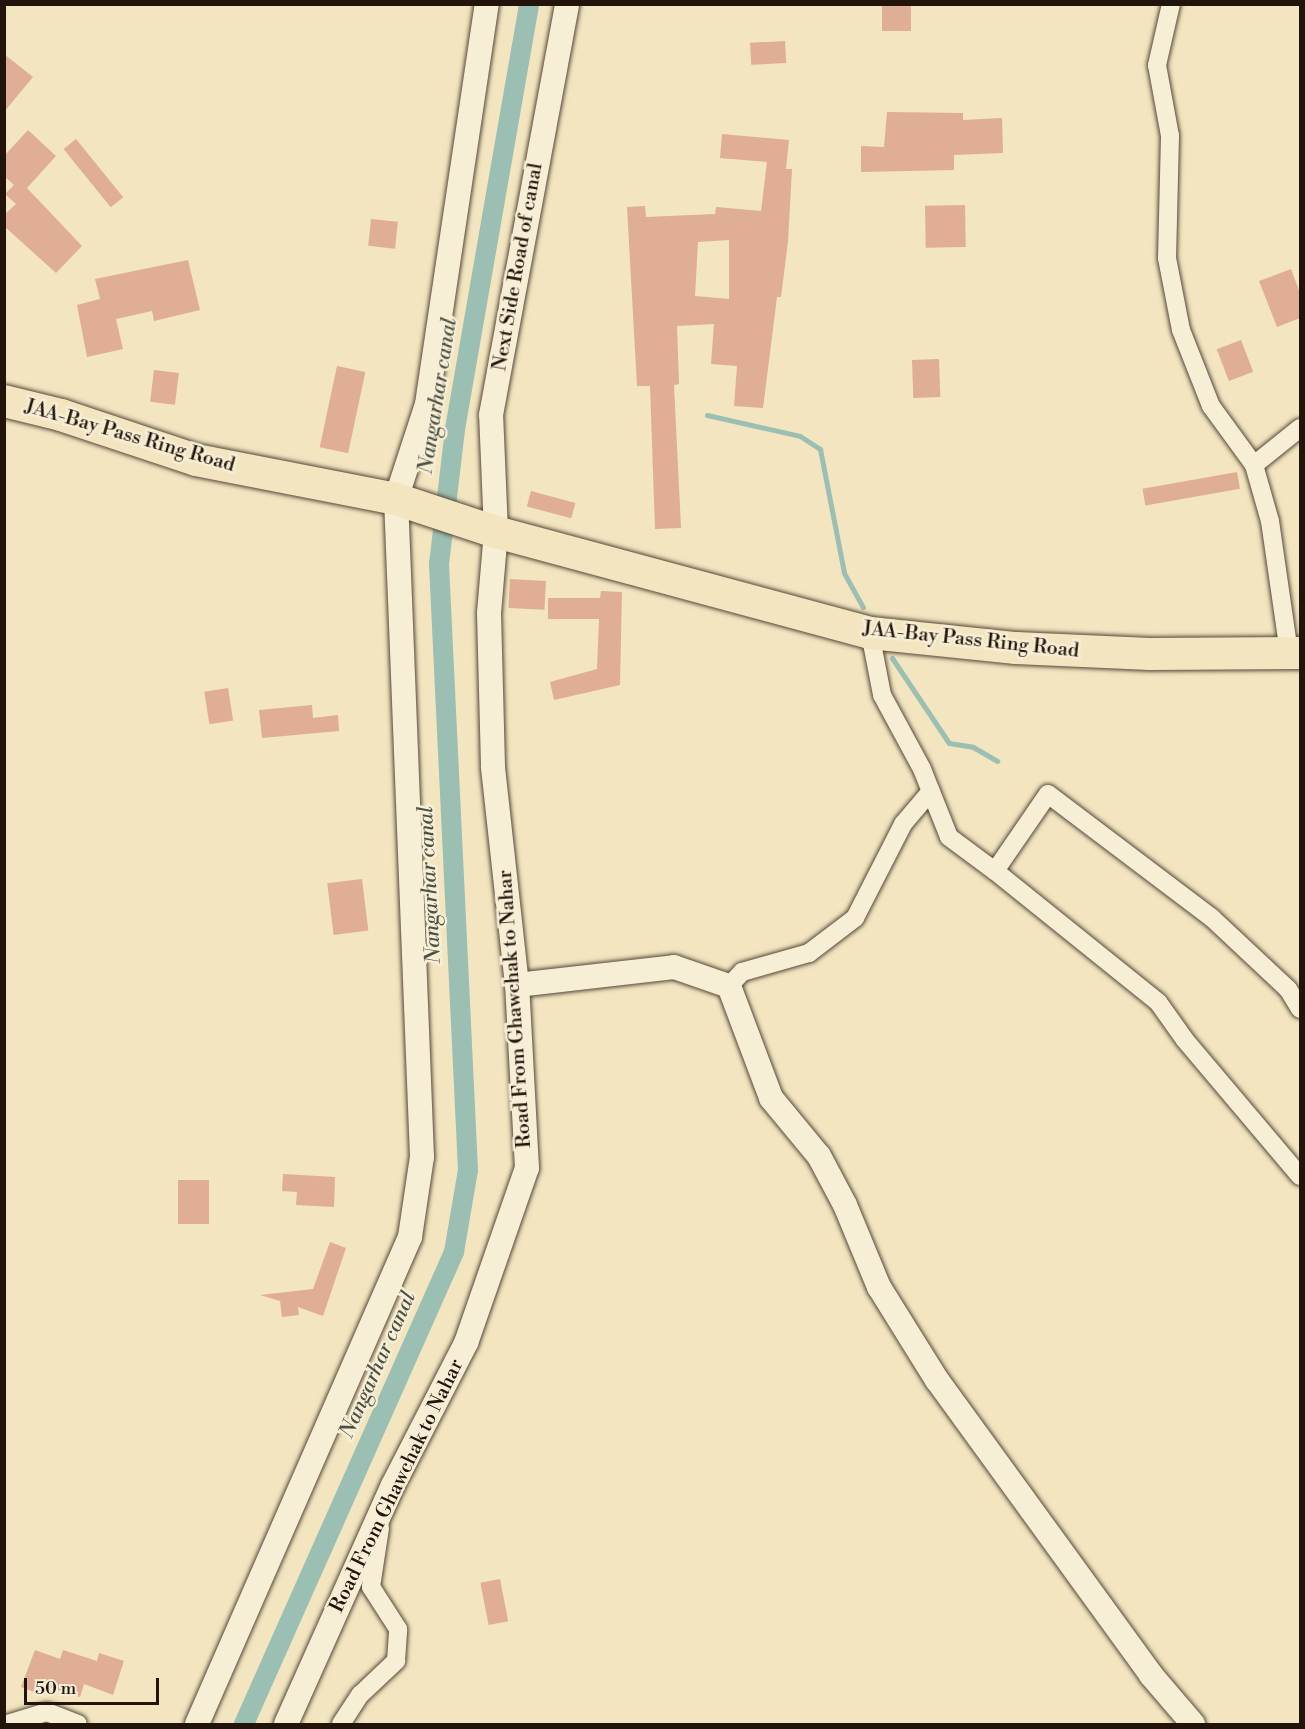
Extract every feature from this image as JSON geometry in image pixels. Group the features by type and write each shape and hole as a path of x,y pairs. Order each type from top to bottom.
{"highway":[{"name":"JAA-Bay Pass Ring Road","path":"4,401 61,415 196,460 396,500 486,528 870,633 1027,648 1150,654 1295,653"}],"street":[{"path":"197,1725 410,1238 422,1157 396,500 427,404 487,4"},
{"name":"Next Side Road of canal","path":"486,528 491,414 567,4"},
{"path":"1171,4 1157,65 1170,136 1167,258 1181,330 1211,406 1254,465 1270,520 1295,653"},
{"path":"1254,465 1300,428"},
{"name":"Road From Ghawchak to Nahar","path":"286,1725 382,1511 466,1343 527,1168 517,984 494,766 486,528"},
{"path":"870,633 882,695 931,791 949,837 996,871 1158,1002 1185,1040 1300,1176"},
{"path":"729,986 742,972 809,953 855,918 903,824 931,791"},
{"path":"996,871 1048,794 1212,918 1288,989 1300,1009"},
{"path":"517,984 674,967 729,986"},
{"path":"729,986 771,1098 819,1156 845,1205 879,1287 937,1380 1151,1675 1193,1725"},
{"path":"341,1725 360,1695 396,1661 398,1629 371,1587 382,1511"},
{"path":"8,1725 47,1712 78,1725"}],"building":[{"path":"882,4 911,4 911,31 882,31"},
{"path":"785,41 786,63 751,65 750,43"},
{"path":"4,54 33,77 4,112"},
{"path":"887,112 963,113 963,120 1002,118 1003,153 954,155 954,170 861,172 861,146 884,147"},
{"path":"28,130 56,156 27,188 82,246 56,273 4,226 4,215 16,204 5,194 14,185 4,176 4,156"},
{"path":"722,134 789,140 786,169 792,169 788,242 781,297 777,297 763,408 734,406 737,366 711,364 714,324 677,326 679,384 674,385 681,528 655,529 650,386 637,386 627,207 645,206 646,217 715,214 716,207 761,211 767,162 720,158","holes":["729,240 729,299 695,296 698,242"]},
{"path":"76,139 123,197 111,207 64,149"},
{"path":"965,205 966,247 926,248 925,206"},
{"path":"371,219 398,222 395,249 368,246"},
{"path":"188,260 200,310 154,321 152,311 116,319 123,349 87,357 77,305 100,299 95,279"},
{"path":"1291,269 1300,293 1300,318 1277,327 1259,281"},
{"path":"1241,340 1253,372 1229,381 1217,349"},
{"path":"939,359 940,397 913,398 912,360"},
{"path":"337,366 365,372 348,453 320,447"},
{"path":"154,370 179,373 175,405 150,402"},
{"path":"1237,472 1240,489 1145,505 1142,489"},
{"path":"531,491 575,503 571,518 527,506"},
{"path":"510,579 546,581 544,610 508,608"},
{"path":"601,591 622,592 620,685 554,700 550,682 597,669 599,619 548,619 548,598 600,598"},
{"path":"228,688 233,721 209,724 204,692"},
{"path":"312,705 313,718 338,715 339,731 262,738 259,710"},
{"path":"362,879 368,931 334,935 327,883"},
{"path":"283,1174 335,1177 334,1207 296,1205 297,1192 282,1191"},
{"path":"178,1180 209,1180 209,1224 178,1224"},
{"path":"330,1242 346,1248 323,1316 298,1307 299,1315 282,1317 280,1301 260,1295 313,1289"},
{"path":"500,1579 508,1621 489,1625 480,1583"},
{"path":"35,1650 60,1659 63,1650 97,1661 99,1653 124,1661 113,1695 84,1684 80,1697 45,1686 42,1695 21,1687"}],"waterway":[{"name":"Nangarhar canal","path":"244,1724 454,1252 468,1170 439,564 455,429 529,4"},
{"path":"707,415 800,436 820,449 844,573 863,607"},
{"path":"892,658 949,743 973,747 997,761"}]}
